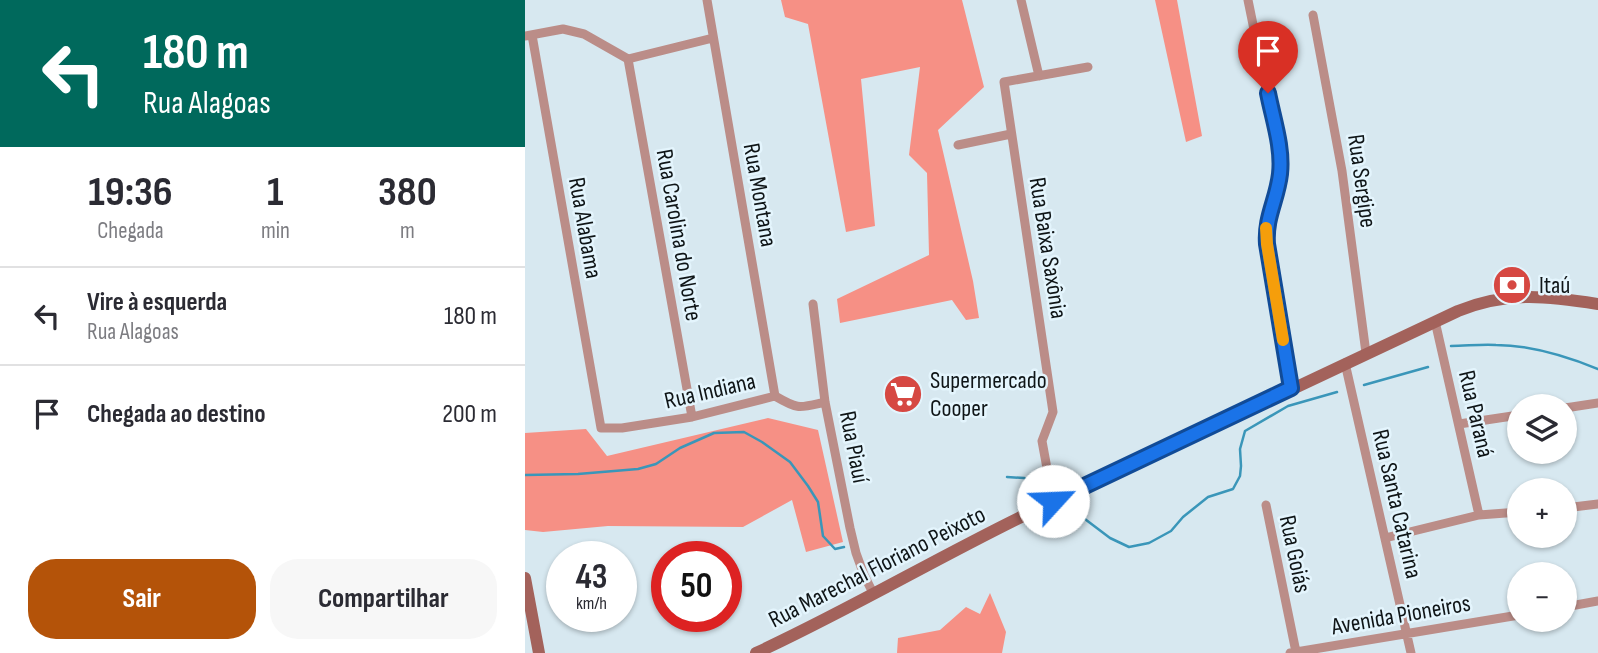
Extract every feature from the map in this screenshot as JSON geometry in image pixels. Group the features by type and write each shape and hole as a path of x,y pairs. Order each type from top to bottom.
{"main road":[{"name":"Rua Marechal Floriano Peixoto","path":"756,653 1053,501 1470,306 1503,298 1546,296 1598,304"},
{"path":"525,578 539,653"}],"street":[{"name":"Rua Montana","path":"707,0 775,396"},
{"path":"1021,0 1039,76"},
{"path":"1248,0 1280,158 1279,182 1266,233 1291,388"},
{"name":"Rua Sergipe","path":"1313,15 1342,171 1366,353"},
{"path":"529,36 563,29 584,34 628,59 713,38"},
{"name":"Rua Alabama","path":"529,36 601,428"},
{"name":"Rua Carolina do Norte","path":"628,59 692,417"},
{"name":"Rua Baixa Saxônia","path":"1053,501 1042,441 1053,412 1003,82 1088,67"},
{"path":"958,145 1011,134"},
{"name":"Rua Piauí","path":"813,304 825,402 856,553 873,593"},
{"name":"Rua Paraná","path":"1435,321 1479,515"},
{"name":"Rua Santa Catarina","path":"1345,363 1411,653"},
{"name":"Rua Indiana","path":"601,428 622,428 692,417 775,396 800,408 825,402"},
{"path":"1577,406 1598,403"},
{"path":"1459,424 1507,417"},
{"path":"1577,507 1598,504"},
{"name":"Rua Goiás","path":"1266,505 1293,652"},
{"path":"1385,538 1479,515 1507,513"},
{"path":"1577,605 1598,601"},
{"name":"Avenida Pioneiros","path":"1293,652 1507,617"}],"shaded area":[{"path":"781,0 962,0 984,87 938,130 979,318 966,320 952,300 840,323 837,299 929,255 927,173 909,155 920,67 861,79 875,226 846,232 808,24 785,17"},
{"path":"1155,0 1177,0 1202,136 1186,142"},
{"path":"768,418 818,430 843,542 806,552 792,500 743,527 608,526 543,532 525,530 525,433 586,429 607,456"},
{"path":"990,593 1006,632 1002,653 897,653 898,638 940,630 966,607 980,614"}],"waterway":[{"path":"1451,346 1509,345 1535,349 1598,369"},
{"path":"1364,385 1428,367"},
{"path":"1069,507 1110,538 1129,547 1149,543 1171,531 1183,517 1208,497 1233,489 1240,476 1240,449 1245,431 1288,406 1337,392"},
{"path":"525,475 638,469 656,464 680,448 714,433 744,432 790,462 818,502 823,536 835,549 844,547"},
{"path":"1007,477 1024,478 1042,486"}],"slow traffic":[{"path":"1266,228 1283,340"}],"place":[{"name":"Itaú","path":"1512,285"},
{"name":"Supermercado Cooper","path":"903,394"}],"route":[{"path":"1053,501 1291,388 1266,233 1280,171 1268,93"}]}
